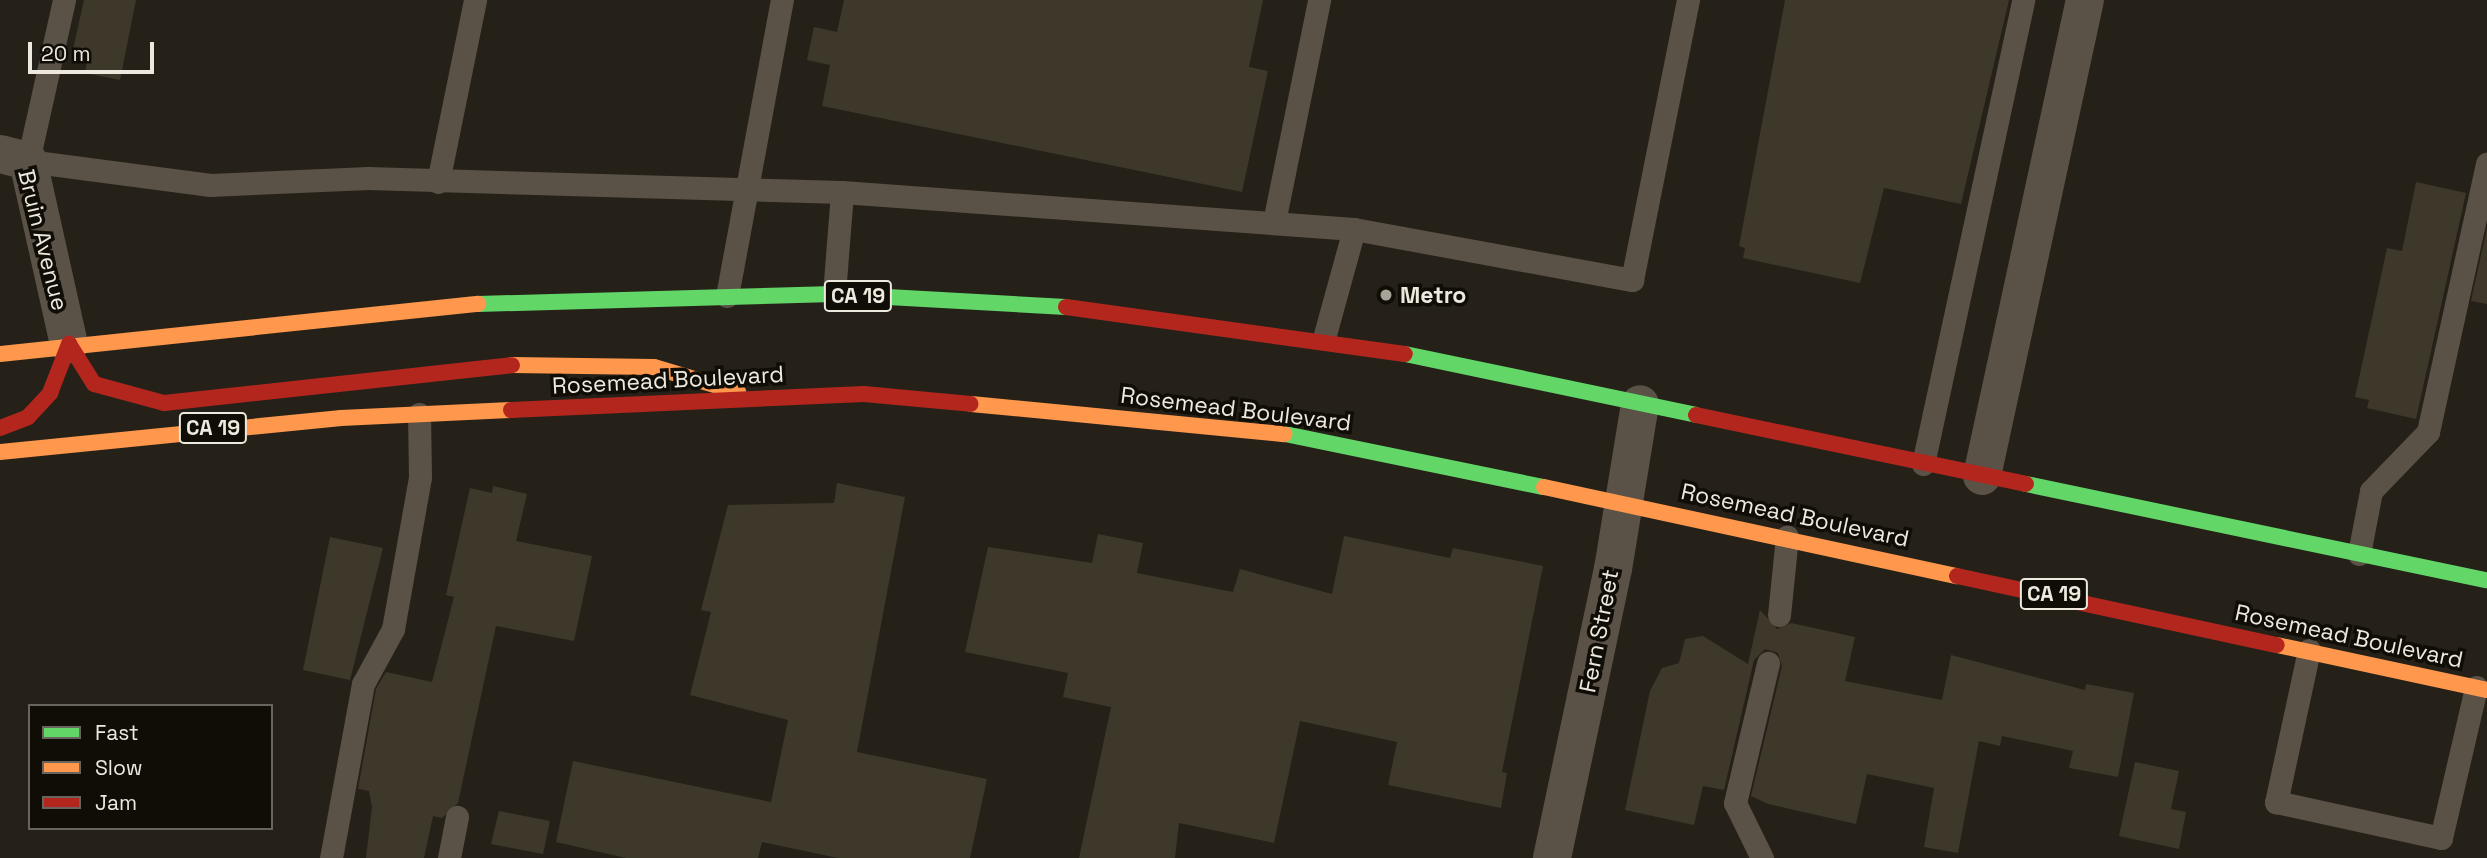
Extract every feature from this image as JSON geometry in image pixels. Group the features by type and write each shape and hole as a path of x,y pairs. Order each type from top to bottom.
{"main road":[{"name":"CA 19","path":"0,354 69,344 554,298 834,295 1079,307 1324,338 2487,580"},
{"path":"69,344 79,369 94,384 164,403 505,365 654,367 713,380 753,398"},
{"path":"0,428 28,417 50,393 69,344"},
{"name":"Rosemead Boulevard","path":"0,452 86,439 419,414 863,394 1309,436 1620,499 2481,688"}],"street":[{"path":"1982,477 2085,0"},
{"name":"Bruin Avenue","path":"14,157 69,344"},
{"name":"Fern Street","path":"1552,858 1613,569 1620,499 1640,404"}],"lane":[{"path":"64,0 14,157 211,185 438,182 747,188 842,192 1274,222 1354,229 1632,280 1688,0"},
{"path":"438,182 475,0"},
{"path":"727,296 782,0"},
{"path":"1274,222 1320,0"},
{"path":"1923,464 2023,0"},
{"path":"2359,554 2371,491 2385,469 2428,432 2487,163"},
{"path":"834,295 842,192"},
{"path":"1324,338 1354,229"},
{"path":"331,858 363,684 393,629 421,477 419,414"},
{"path":"1779,615 1787,536"},
{"path":"2309,650 2276,802 2441,838 2481,688"},
{"path":"1762,858 1735,803 1768,663"},
{"path":"449,858 457,817"}],"building":[{"path":"84,0 136,0 120,80 85,73 89,53 73,49"},
{"path":"844,0 1263,0 1249,67 1268,71 1242,192 822,106 830,65 807,60 814,27 837,32"},
{"path":"1785,0 2009,0 1961,204 1884,188 1860,283 1743,258 1745,248 1739,246"},
{"path":"2416,182 2466,193 2416,419 2367,408 2369,400 2355,397 2387,248 2402,251"},
{"path":"2487,228 2487,304 2471,301"},
{"path":"837,483 905,497 857,752 987,779 970,858 838,858 762,842 758,858 626,858 556,842 573,761 771,802 788,720 690,695 711,612 701,610 728,505 834,503"},
{"path":"493,486 527,494 516,541 592,556 574,641 496,626 458,803 442,818 433,816 424,858 366,858 372,807 369,791 358,789 376,689 386,672 432,682 454,597 446,595 470,488 492,493"},
{"path":"1098,534 1143,543 1137,573 1233,592 1240,569 1332,594 1344,536 1450,558 1453,548 1543,566 1502,772 1507,773 1501,808 1388,785 1397,742 1300,721 1274,843 1179,823 1175,858 1079,858 1111,707 1063,697 1068,673 965,652 988,547 1092,563"},
{"path":"330,537 383,548 350,680 303,670"},
{"path":"1760,610 1777,629 1791,623 1855,637 1845,681 1942,700 1951,655 2085,690 2086,684 2134,693 2118,777 2069,768 2073,751 2002,736 2000,746 1979,741 1958,853 1924,847 1934,788 1867,774 1856,824 1768,804 1751,796 1782,666 1778,653 1765,649 1754,660 1724,790 1703,786 1694,825 1625,810 1650,691 1662,668 1679,663 1685,639 1703,636 1748,664"},
{"path":"2135,762 2179,771 2171,809 2186,812 2179,849 2119,836"},
{"path":"499,811 550,821 543,854 491,844"}],"traffic: fast":[{"path":"478,304 834,294 1066,307"},
{"path":"1405,354 1696,415"},
{"path":"1285,434 1544,487"},
{"path":"2026,484 2487,580"}],"traffic: slow":[{"path":"0,354 478,304"},
{"path":"512,365 654,367 738,392"},
{"path":"971,404 1285,434"},
{"path":"0,452 341,418 511,410"},
{"path":"1544,487 1957,576"},
{"path":"2277,645 2487,690"}],"traffic: jam":[{"path":"1066,307 1405,354"},
{"path":"69,344 94,384 164,403 512,365"},
{"path":"0,428 28,417 50,393 69,344"},
{"path":"511,410 864,394 971,404"},
{"path":"1696,415 2026,484"},
{"path":"1957,576 2277,645"}],"place":[{"name":"Metro","path":"1386,295"}]}
